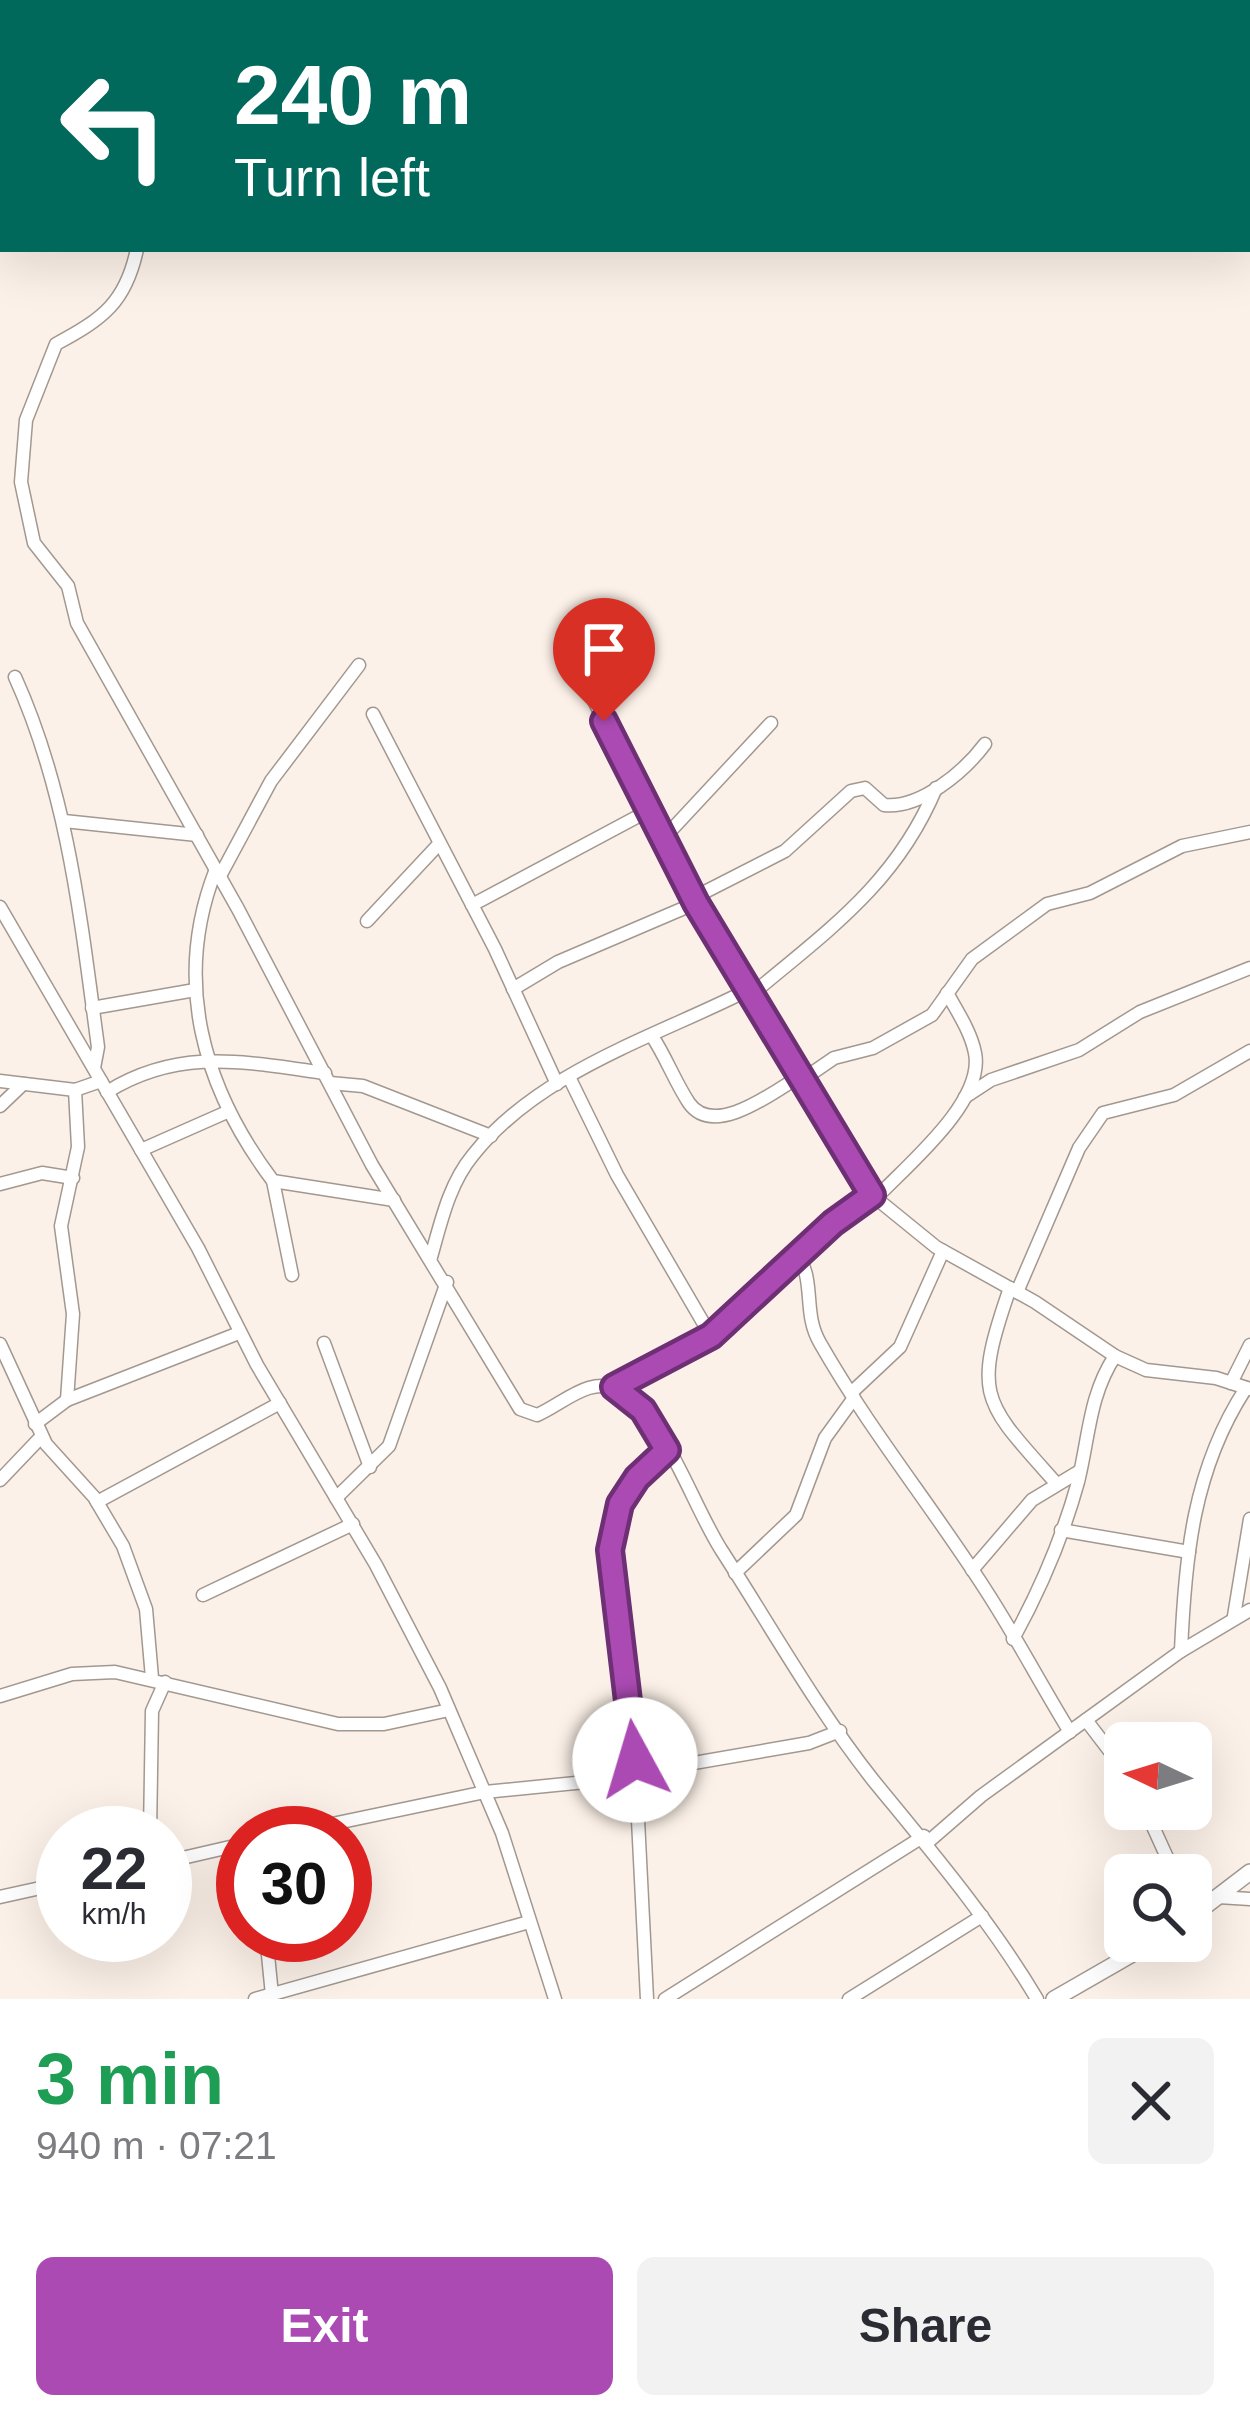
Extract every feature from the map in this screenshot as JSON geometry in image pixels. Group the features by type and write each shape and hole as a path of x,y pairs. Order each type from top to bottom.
{"main road":[{"path":"1212,1901 1250,1871"},
{"path":"1054,1999 1118,1962"}],"street":[{"path":"136,252 129,286 94,324 56,344 26,420 21,482 34,543 68,586 76,623 218,873 394,1200 525,1413 543,1414 592,1387 614,1387 711,1336 873,1197 965,1097 991,1080 1079,1050 1141,1012 1250,968"},
{"path":"568,649 694,901 873,1197 943,1251 1014,1290 1115,1356 1146,1370 1248,1389 1208,1460 1189,1552 1181,1651"},
{"path":"292,1275 273,1181 226,1112 195,990 194,941 218,873 272,782 358,665"},
{"path":"15,677 43,744 64,821 100,1080"},
{"path":"373,714 513,988 711,1336"},
{"path":"663,839 771,723"},
{"path":"513,988 694,901 785,850 858,788 889,807 936,788 963,770 985,744"},
{"path":"431,1257 446,1203 471,1157 491,1136 563,1080 750,992 863,902 902,852 936,788"},
{"path":"472,905 648,811"},
{"path":"64,821 196,835"},
{"path":"652,1036 690,1104 711,1116 732,1114 834,1058 857,1055 912,1029 932,1015 972,958 1056,898 1090,893 1182,846 1250,832"},
{"path":"368,922 439,844"},
{"path":"0,908 198,1248 239,1333 352,1524 449,1710 485,1792 555,1999"},
{"path":"92,1008 195,990"},
{"path":"946,993 975,1053 965,1097"},
{"path":"1055,1482 998,1417 988,1397 991,1359 1014,1290 1078,1148 1103,1113 1116,1105 1174,1095 1250,1051"},
{"path":"0,1081 75,1090 157,1066 211,1058 363,1086 491,1136"},
{"path":"0,1106 23,1084"},
{"path":"67,1400 74,1314 61,1226 74,1178 75,1090"},
{"path":"141,1150 226,1112"},
{"path":"0,1184 42,1173 74,1178"},
{"path":"273,1181 394,1200"},
{"path":"735,1573 796,1515 824,1438 853,1396 900,1347 943,1251"},
{"path":"800,1256 810,1281 812,1326 853,1396 972,1570 1070,1732"},
{"path":"337,1498 388,1446 447,1282"},
{"path":"0,1480 67,1400 239,1333"},
{"path":"324,1343 370,1467"},
{"path":"0,1344 39,1430 98,1502 123,1546 146,1609 159,1680 152,1711 150,1806"},
{"path":"1231,1383 1250,1345"},
{"path":"1013,1639 1060,1530 1080,1471 1093,1400 1115,1356"},
{"path":"614,1387 643,1410 735,1573 840,1731 926,1839 1037,1999"},
{"path":"98,1502 280,1402"},
{"path":"647,1999 636,1775 611,1537 628,1491 667,1450"},
{"path":"972,1570 1032,1500 1080,1471"},
{"path":"1234,1616 1250,1519"},
{"path":"203,1595 352,1524"},
{"path":"1060,1530 1189,1552"},
{"path":"665,1999 926,1839 1181,1651 1250,1610"},
{"path":"0,1696 94,1671 159,1680 338,1724 384,1724 449,1710"},
{"path":"1086,1720 1104,1744"},
{"path":"372,1816 485,1792 636,1775 809,1743 840,1731"},
{"path":"0,1897 36,1889"},
{"path":"1218,1897 1250,1899"},
{"path":"849,1999 982,1916"},
{"path":"265,1962 264,1997 530,1922"}],"route":[{"path":"604,721 696,903 872,1195 833,1223 711,1336 614,1387 643,1410 667,1450 637,1478 620,1504 610,1550 635,1760"}]}
